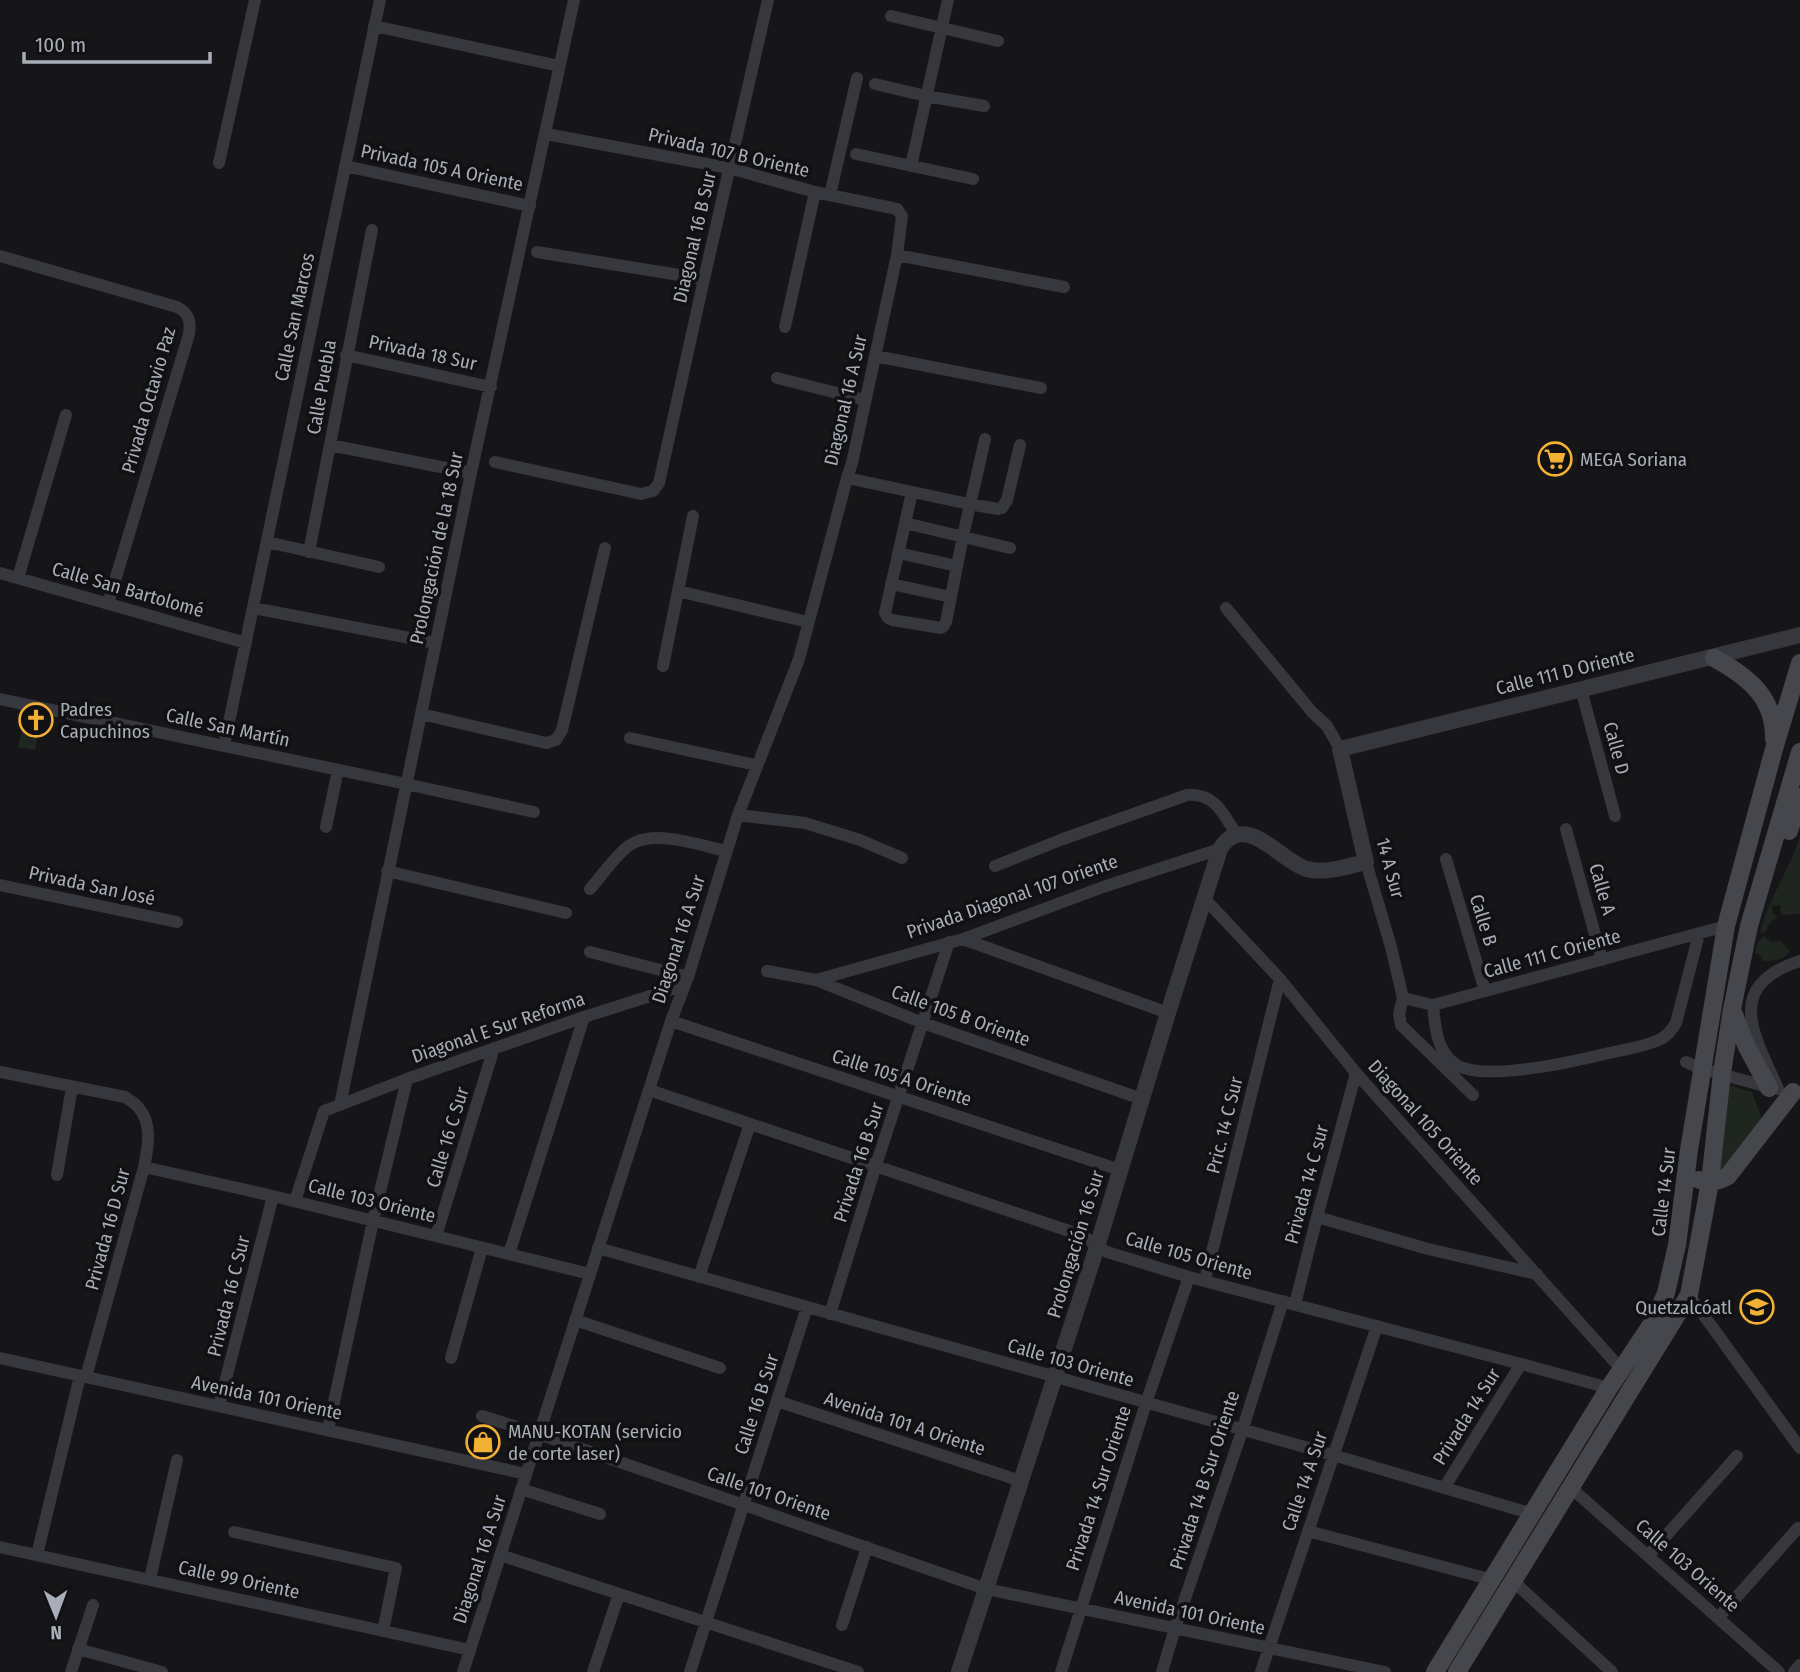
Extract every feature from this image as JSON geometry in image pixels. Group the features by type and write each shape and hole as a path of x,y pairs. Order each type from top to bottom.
{"main road":[{"path":"1714,657 1742,674 1762,697 1774,726 1774,749"},
{"name":"Calle 14 Sur","path":"1435,1672 1609,1388 1655,1319 1666,1293 1677,1245 1686,1178 1694,1065 1726,926 1800,663"},
{"path":"1457,1672 1689,1294 1710,1182 1732,1009 1749,926 1800,752"},
{"path":"1763,880 1777,862 1800,797"},
{"path":"1686,1178 1710,1182 1728,1176 1785,1090 1746,1045 1732,1009"}],"street":[{"path":"219,163 255,0"},
{"name":"Calle San Marcos","path":"224,746 380,0"},
{"name":"Prolongación de la 18 Sur","path":"340,1105 471,473 574,0"},
{"name":"Diagonal 16 B Sur","path":"495,463 641,494 653,491 659,484 768,0"},
{"path":"911,166 948,0"},
{"path":"891,16 998,41"},
{"path":"374,26 559,66"},
{"path":"830,195 857,78"},
{"path":"875,84 984,106"},
{"name":"Privada 107 B Oriente","path":"546,134 729,168 901,212"},
{"path":"856,154 973,179"},
{"name":"Privada 105 A Oriente","path":"345,166 530,206"},
{"path":"785,327 815,192"},
{"name":"Diagonal 16 A Sur","path":"463,1672 671,1021 687,981 726,851 756,765 799,659 852,463 897,255 901,212"},
{"name":"Calle Puebla","path":"309,552 372,230"},
{"path":"537,252 704,279"},
{"path":"897,255 1064,288"},
{"name":"Privada Octavio Paz","path":"0,256 177,307 184,311 189,320 189,334 108,604"},
{"name":"Privada 18 Sur","path":"346,355 491,387"},
{"path":"875,356 1041,388"},
{"path":"777,378 865,400"},
{"path":"18,578 66,415"},
{"path":"912,492 884,613 892,620 943,627 985,439"},
{"path":"330,445 471,473"},
{"path":"846,478 998,509 1005,505 1007,500 1020,445"},
{"path":"663,666 693,516"},
{"path":"905,523 1010,548"},
{"path":"267,542 379,567"},
{"path":"421,714 546,743 556,740 562,730 605,548"},
{"path":"898,553 957,566"},
{"name":"Calle San Bartolomé","path":"0,573 246,643"},
{"path":"891,584 951,597"},
{"path":"678,591 808,622"},
{"path":"253,608 436,643"},
{"path":"1226,608 1312,712 1327,726 1340,749"},
{"name":"Calle 111 D Oriente","path":"1340,749 1800,635"},
{"name":"Calle D","path":"1581,690 1615,816"},
{"name":"Calle San Martín","path":"0,699 534,812"},
{"path":"630,738 756,765"},
{"name":"14 A Sur","path":"1340,749 1366,862 1403,998"},
{"path":"326,827 338,770"},
{"path":"995,866 1187,795 1202,795 1212,799 1236,834"},
{"path":"738,815 805,823 860,840 902,858"},
{"name":"Calle A","path":"1566,829 1602,960"},
{"path":"1220,849 1236,834 1250,835 1308,869 1326,870 1366,862"},
{"path":"590,889 627,847 642,840 669,839 726,851"},
{"name":"Prolongación 16 Sur","path":"959,1672 1097,1247 1220,849"},
{"name":"Privada Diagonal 107 Oriente","path":"816,980 963,939 1102,887 1220,849"},
{"name":"Calle B","path":"1446,859 1485,991"},
{"path":"387,871 566,913"},
{"name":"Privada San José","path":"0,886 177,922"},
{"name":"Diagonal 105 Oriente","path":"1205,899 1280,979 1356,1073 1622,1370"},
{"name":"Calle 111 C Oriente","path":"1403,998 1433,1005 1726,926"},
{"path":"1433,1005 1435,1027 1441,1047 1448,1057 1466,1069 1518,1070 1558,1065 1641,1046 1670,1033 1676,1023 1699,934"},
{"path":"963,939 1168,1013"},
{"name":"Privada 16 B Sur","path":"830,1314 949,942"},
{"path":"590,952 687,981"},
{"path":"1785,1090 1755,1035 1751,999 1772,975 1783,967 1800,961"},
{"name":"Calle 105 B Oriente","path":"767,971 816,980 923,1023 1142,1099"},
{"name":"Pric. 14 C Sur","path":"1205,1280 1280,979"},
{"name":"Diagonal E Sur Reforma","path":"295,1201 324,1111 407,1079 687,981"},
{"path":"1403,998 1399,1014 1401,1025 1473,1095"},
{"path":"509,1254 584,1017"},
{"name":"Calle 105 A Oriente","path":"671,1021 1120,1170"},
{"name":"Calle 16 C Sur","path":"436,1236 494,1048"},
{"path":"1694,1065 1785,1090"},
{"path":"0,1072 72,1087 57,1175"},
{"name":"Privada 14 C sur","path":"1289,1303 1317,1217 1356,1073"},
{"path":"328,1430 407,1079"},
{"name":"Privada 16 D Sur","path":"37,1555 83,1376 144,1167 149,1139 147,1125 139,1108 124,1097 72,1087"},
{"name":"Calle 105 Oriente","path":"649,1090 1081,1235 1107,1252 1189,1277 1609,1388"},
{"path":"699,1277 750,1124"},
{"name":"Calle 103 Oriente","path":"144,1167 295,1201 590,1274"},
{"name":"Privada 16 C Sur","path":"219,1406 273,1196"},
{"path":"1317,1217 1428,1249 1537,1274"},
{"path":"451,1358 482,1248"},
{"name":"Calle 103 Oriente","path":"598,1248 1533,1514"},
{"name":"Privada 14 Sur Oriente","path":"1061,1672 1146,1402 1189,1277"},
{"path":"1689,1294 1794,1431 1800,1448"},
{"name":"Privada 14 B Sur Oriente","path":"1163,1672 1175,1628 1242,1430 1289,1303"},
{"name":"Calle 16 B Sur","path":"690,1672 807,1307"},
{"path":"575,1320 720,1367"},
{"name":"Calle 14 A Sur","path":"1261,1672 1377,1326"},
{"name":"Avenida 101 Oriente","path":"0,1358 526,1474"},
{"name":"Privada 14 Sur","path":"1444,1488 1521,1364"},
{"name":"Avenida 101 A Oriente","path":"777,1401 1021,1481"},
{"name":"Calle 101 Oriente","path":"482,1416 539,1433 986,1589"},
{"path":"1648,1556 1737,1456"},
{"path":"150,1579 177,1460"},
{"name":"Calle 103 Oriente","path":"1570,1487 1779,1672"},
{"path":"521,1489 600,1514"},
{"path":"1718,1618 1798,1528"},
{"path":"1308,1531 1493,1580"},
{"path":"234,1532 396,1568 383,1630"},
{"name":"Calle 99 Oriente","path":"0,1547 470,1650"},
{"path":"842,1625 867,1547"},
{"path":"500,1555 858,1672"},
{"path":"1513,1580 1612,1672"},
{"name":"Avenida 101 Oriente","path":"986,1589 1385,1672"},
{"path":"593,1672 619,1594"},
{"path":"71,1672 93,1605"},
{"path":"78,1649 162,1672"},
{"path":"811,1672 816,1658"},
{"path":"1794,1672 1800,1665"}],"shaded area":[{"path":"21,704 33,707 27,730 38,733 35,750 18,747 24,721 17,719"},
{"path":"1800,836 1800,914 1783,915 1780,905 1772,906 1773,915 1777,918 1770,922 1765,932 1760,933 1768,908"},
{"path":"1764,936 1771,942 1781,941 1790,949 1788,953 1779,959 1764,961 1755,953"},
{"path":"1729,1085 1752,1092 1762,1119 1718,1176"}],"place":[{"name":"MEGA Soriana","path":"1555,459"},
{"name":"Padres Capuchinos","path":"36,720"},
{"name":"Quetzalcóatl","path":"1757,1307"},
{"name":"MANU-KOTAN (servicio de corte laser)","path":"483,1442"}]}
